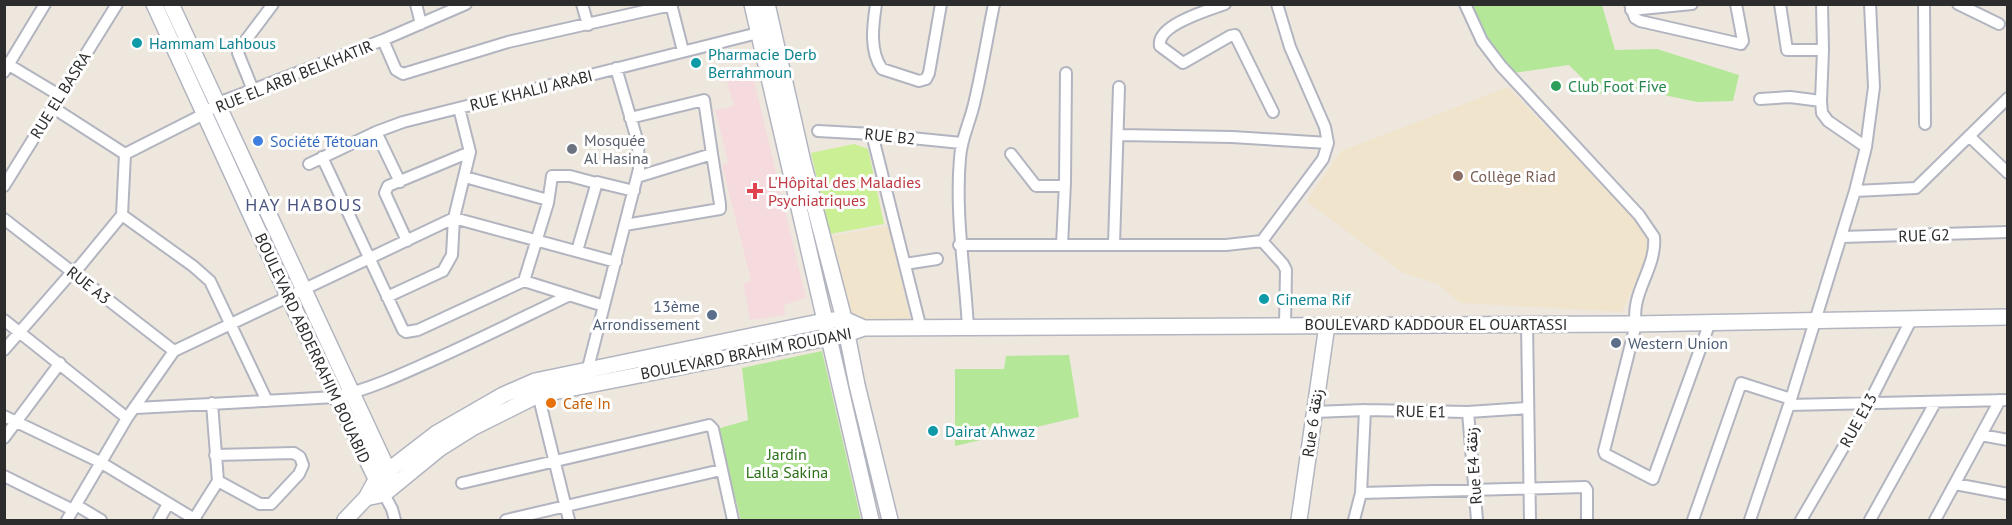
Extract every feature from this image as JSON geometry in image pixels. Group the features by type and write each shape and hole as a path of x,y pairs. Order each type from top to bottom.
{"main road":[{"name":"BOULEVARD ABDERRAHIM BOUABID","path":"154,4 336,397 385,487"},
{"name":"BOULEVARD ABDERRAHIM BOUABID","path":"171,4 388,470 385,487"},
{"path":"752,4 871,520"},
{"path":"767,4 803,162 844,319 857,385 890,520"},
{"name":"BOULEVARD KADDOUR EL OUARTASSI","path":"864,328 1636,324 2007,316"},
{"name":"BOULEVARD BRAHIM ROUDANI","path":"388,470 471,412 588,368 824,321 844,319 864,328"},
{"name":"Rue 6 زنقة","path":"1299,520 1327,325"},
{"name":"BOULEVARD BRAHIM ROUDANI","path":"345,520 366,498 536,388 733,356 847,334 864,328"},
{"path":"732,339 733,356"}],"street":[{"path":"45,4 6,66 60,95"},
{"name":"RUE EL BASRA","path":"4,186 117,4"},
{"path":"253,90 238,53 273,4"},
{"path":"416,4 421,24"},
{"name":"RUE EL ARBI BELKHATIR","path":"126,154 204,114 218,103 383,40 466,4"},
{"path":"582,4 588,25"},
{"path":"876,4 873,30 879,64 882,69 919,81 926,79 929,73 941,4"},
{"path":"968,328 965,273 959,245 959,171 962,143 973,108 994,4"},
{"path":"1225,4 1175,25 1162,37 1161,46 1183,63 1235,35 1273,112"},
{"path":"959,245 1226,245 1262,241 1323,159 1328,143 1324,127 1290,47 1277,4"},
{"path":"1465,4 1482,40 1501,66 1650,229 1654,237 1654,252 1635,305 1636,324 1604,453 1653,480 1710,322"},
{"path":"1692,4 1630,7 1635,18 1640,21 1741,44 1743,41 1736,4"},
{"path":"1780,4 1787,50 1823,50"},
{"path":"1822,4 1821,101 1824,117 1866,147"},
{"path":"1754,519 1856,191 1866,147 1874,87 1870,4"},
{"path":"1924,4 1925,124"},
{"path":"1958,4 1999,24"},
{"path":"383,40 396,70 403,74 508,42 671,5 683,51"},
{"name":"RUE KHALIJ ARABI","path":"309,164 376,132 403,122 758,33"},
{"path":"588,368 634,191 640,158 616,68"},
{"path":"1062,245 1065,186 1065,74"},
{"path":"1114,244 1119,87"},
{"path":"1760,99 1790,97 1821,101"},
{"path":"625,225 720,209 704,102 702,100 630,118"},
{"path":"1856,191 1916,188 2007,100"},
{"path":"4,350 72,272 80,266 122,215 126,154 52,107"},
{"path":"387,297 443,271 452,255 454,219 470,152 459,108"},
{"name":"RUE B2","path":"818,131 962,143"},
{"path":"376,132 400,182"},
{"path":"872,134 921,329"},
{"path":"1119,135 1232,137 1328,143"},
{"path":"1969,136 2007,173"},
{"path":"407,241 385,193 388,186 470,152"},
{"path":"637,177 712,154"},
{"path":"1011,154 1036,186 1065,186"},
{"path":"322,157 403,330 412,332 524,281 604,306"},
{"path":"524,281 538,240 552,176 570,176 634,191"},
{"path":"465,177 548,200"},
{"path":"577,251 596,183"},
{"path":"122,215 193,266 210,281 267,401"},
{"name":"RUE A3","path":"4,219 174,351"},
{"path":"72,512 100,462 174,351 454,219 616,262"},
{"name":"RUE G2","path":"1841,237 2007,232"},
{"path":"1262,241 1286,270 1285,325"},
{"path":"905,264 937,259"},
{"path":"136,408 336,397 353,393 375,386 570,296"},
{"name":"RUE E13","path":"1801,520 1868,405 1912,318"},
{"path":"4,320 128,418"},
{"path":"1527,323 1530,520"},
{"path":"4,438 60,363"},
{"path":"1693,520 1741,383 1790,402 1868,405 2004,400"},
{"path":"536,388 568,520"},
{"path":"1935,520 1981,435 2004,400"},
{"path":"4,416 100,462 195,520 218,481 212,404"},
{"path":"1870,520 1935,404"},
{"name":"RUE E1","path":"1314,412 1365,410 1468,412 1527,408"},
{"path":"1354,520 1361,493 1365,410"},
{"name":"Rue E4 زنقة","path":"1468,412 1477,520"},
{"path":"462,483 706,425 713,429 733,520"},
{"path":"1981,435 2007,440"},
{"path":"215,455 294,453 300,457 303,465 299,474 271,504 267,505 260,504 218,481"},
{"path":"506,520 721,470"},
{"path":"4,476 72,512 101,520"},
{"path":"1955,484 2007,494"},
{"path":"385,487 395,520"},
{"path":"1361,493 1585,487 1587,489 1587,520"},
{"path":"159,520 168,504"}],"shaded area":[{"name":"L'Hôpital des Maladies Psychiatriques","path":"751,68 806,298 784,305 785,315 750,320 743,283 751,281 722,165 728,162 715,110 734,106 725,75"},
{"name":"Collège Riad","path":"1508,87 1649,235 1645,263 1622,312 1460,303 1438,284 1403,273 1306,201 1341,151"},
{"path":"888,226 911,322 852,326 831,236"}],"green space":[{"path":"1474,5 1602,5 1615,50 1657,49 1739,75 1733,101 1697,102 1650,92 1619,89 1598,94 1569,65 1513,73 1486,43 1478,26"},
{"path":"854,144 868,149 884,224 830,234 811,153"},
{"name":"Jardin Lalla Sakina","path":"822,351 861,520 741,520 717,429 748,420 742,368"},
{"path":"1069,355 1079,417 955,446 955,369 1004,369 1006,356"}],"place":[{"name":"Hammam Lahbous","path":"137,43"},
{"name":"Pharmacie Derb Berrahmoun","path":"696,63"},
{"name":"Club Foot Five","path":"1556,86"},
{"name":"Société Tétouan","path":"258,141"},
{"name":"Mosquée Al Hasina","path":"572,149"},
{"name":"Collège Riad","path":"1458,176"},
{"name":"L'Hôpital des Maladies Psychiatriques","path":"755,191"},
{"name":"Cinema Rif","path":"1264,299"},
{"name":"13ème Arrondissement","path":"712,315"},
{"name":"Western Union","path":"1616,343"},
{"name":"Cafe In","path":"551,403"},
{"name":"Dairat Ahwaz","path":"933,431"}],"district":[{"name":"HAY HABOUS","path":"304,205"}]}
